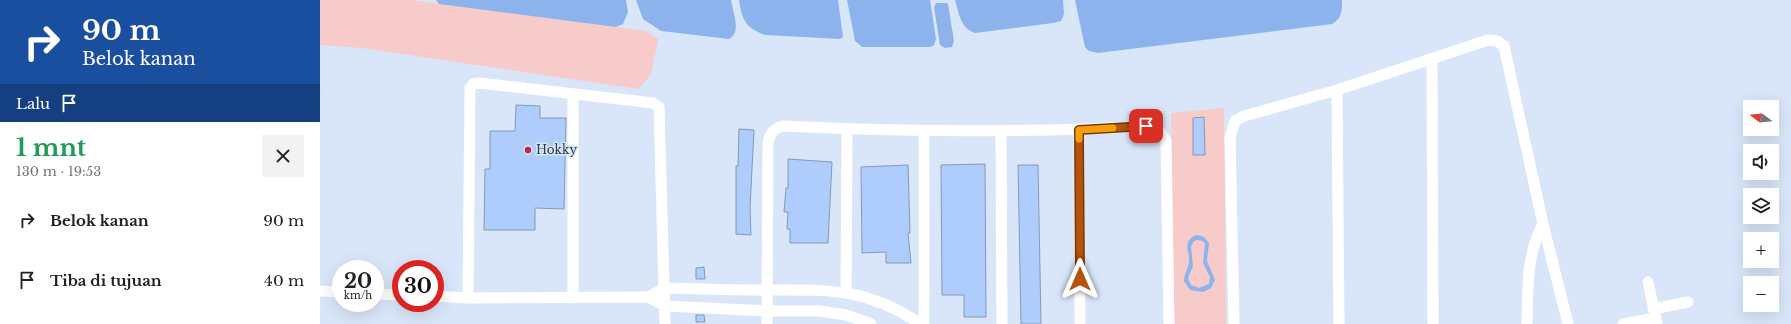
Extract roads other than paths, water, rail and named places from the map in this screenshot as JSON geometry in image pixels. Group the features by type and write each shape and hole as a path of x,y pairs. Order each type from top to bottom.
{"street":[{"path":"1234,324 1230,137 1233,124 1244,116 1337,90 1432,60 1488,40 1498,42 1504,46 1543,224 1568,324"},
{"path":"1432,60 1434,324"},
{"path":"468,298 470,88 473,84 480,83 653,103 659,107 665,324"},
{"path":"1337,90 1339,324"},
{"path":"573,94 573,298"},
{"path":"767,324 768,142 769,136 773,130 783,126 847,129 1001,132 1079,130 1146,126 1159,130 1163,134 1166,142 1169,324"},
{"path":"846,292 847,129"},
{"path":"1079,130 1080,324"},
{"path":"924,131 924,324"},
{"path":"1001,132 1002,324"},
{"path":"1527,324 1529,267 1536,238 1543,224"},
{"path":"1648,282 1655,317"},
{"path":"444,297 468,298 648,297 665,288 819,290 846,292 879,302 906,314 920,324"},
{"path":"320,291 332,292"},
{"path":"648,297 665,306 767,311 819,311 846,320 871,324"},
{"path":"1623,324 1655,317 1688,302"}],"water":[{"path":"436,0 626,0 628,12 623,24 616,27 439,4"},
{"path":"636,0 731,0 736,22 735,32 729,39 661,31 643,19"},
{"path":"739,0 838,0 843,37 840,39 766,35 759,33 749,27 746,23"},
{"path":"847,0 930,0 936,39 934,45 930,47 862,47 855,41"},
{"path":"955,0 1063,0 1064,14 1061,21 1053,23 975,33 966,28 963,24"},
{"path":"1075,0 1342,0 1342,4 1340,17 1332,24 1098,53 1089,51 1085,47"},
{"path":"936,3 948,4 954,41 952,47 945,48 940,45 934,7"},
{"path":"1197,235 1204,237 1209,243 1207,261 1215,280 1211,288 1203,292 1190,290 1184,281 1189,262 1187,246 1192,237","holes":["1194,241 1203,241 1205,244 1203,263 1210,277 1209,284 1199,288 1191,285 1188,278 1193,266 1191,247"]}],"place":[{"name":"Hokky","path":"528,150"}]}
